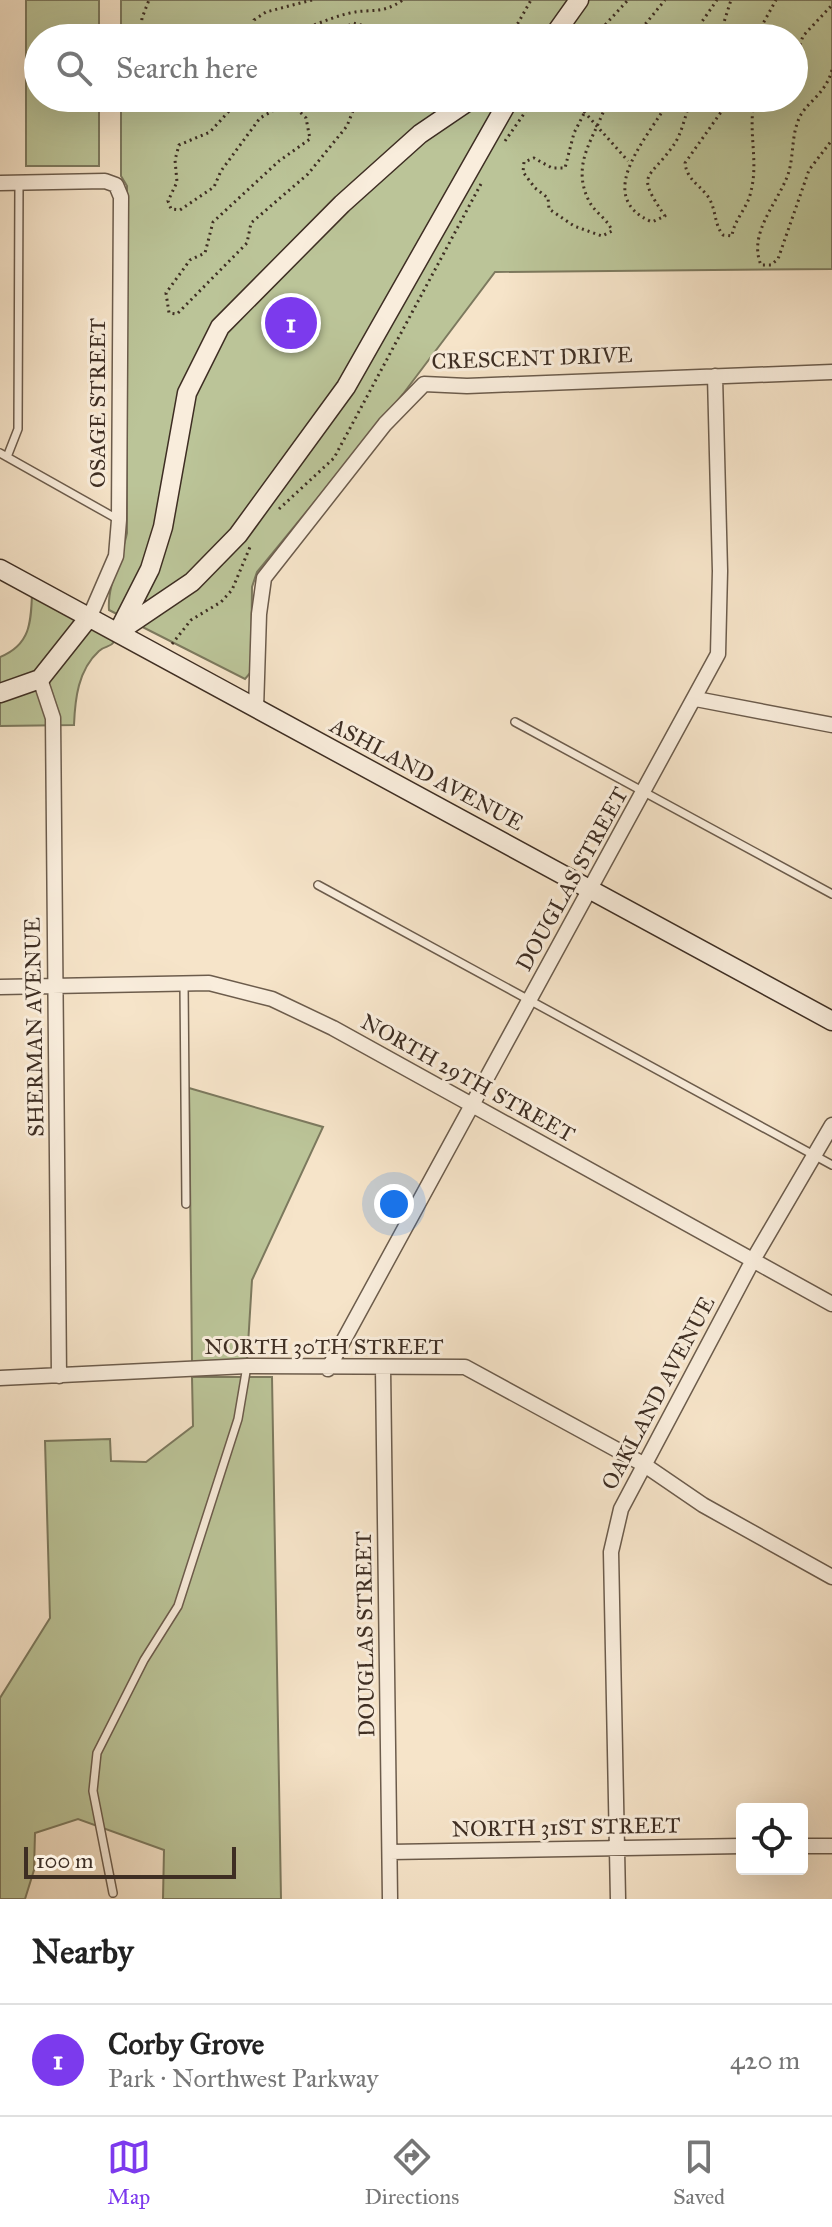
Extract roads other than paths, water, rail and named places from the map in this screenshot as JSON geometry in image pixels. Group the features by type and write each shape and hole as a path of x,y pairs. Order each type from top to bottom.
{"street":[{"path":"562,24 579,0"},
{"path":"118,632 150,569 167,505 182,409 202,358 220,327 364,184 420,134 452,112"},
{"path":"118,632 204,572 247,523 346,387 502,112"},
{"name":"OSAGE STREET","path":"19,183 105,181 116,185 121,197 119,520 116,556 90,616"},
{"path":"0,183 19,183"},
{"name":"CRESCENT DRIVE","path":"256,709 259,614 264,578 385,424 424,384 467,386 832,372"},
{"name":"DOUGLAS STREET","path":"328,1369 718,654 721,637 715,376"},
{"name":"ASHLAND AVENUE","path":"0,569 832,1021"},
{"path":"0,693 19,690 40,679 90,616"},
{"name":"SHERMAN AVENUE","path":"40,679 53,718 59,1376"},
{"path":"696,699 832,725"},
{"name":"NORTH 29TH STREET","path":"0,987 184,982 241,989 272,999 472,1105 832,1304"},
{"name":"OAKLAND AVENUE","path":"618,1899 611,1552 621,1509 753,1260 832,1125"},
{"name":"NORTH 30TH STREET","path":"0,1378 247,1366 328,1369 465,1367 643,1464 703,1505 832,1577"},
{"name":"DOUGLAS STREET","path":"383,1368 390,1899"},
{"name":"NORTH 31ST STREET","path":"390,1852 736,1846"},
{"path":"808,1846 832,1846"}],"lane":[{"path":"19,183 18,429 4,455 119,520"},
{"path":"515,722 832,894"},
{"path":"318,885 832,1165"},
{"path":"184,982 186,1204"},
{"path":"113,1893 93,1791 97,1753 144,1660 178,1606 238,1419 247,1366"}],"place":[{"name":"Corby Grove","path":"291,323"}]}
